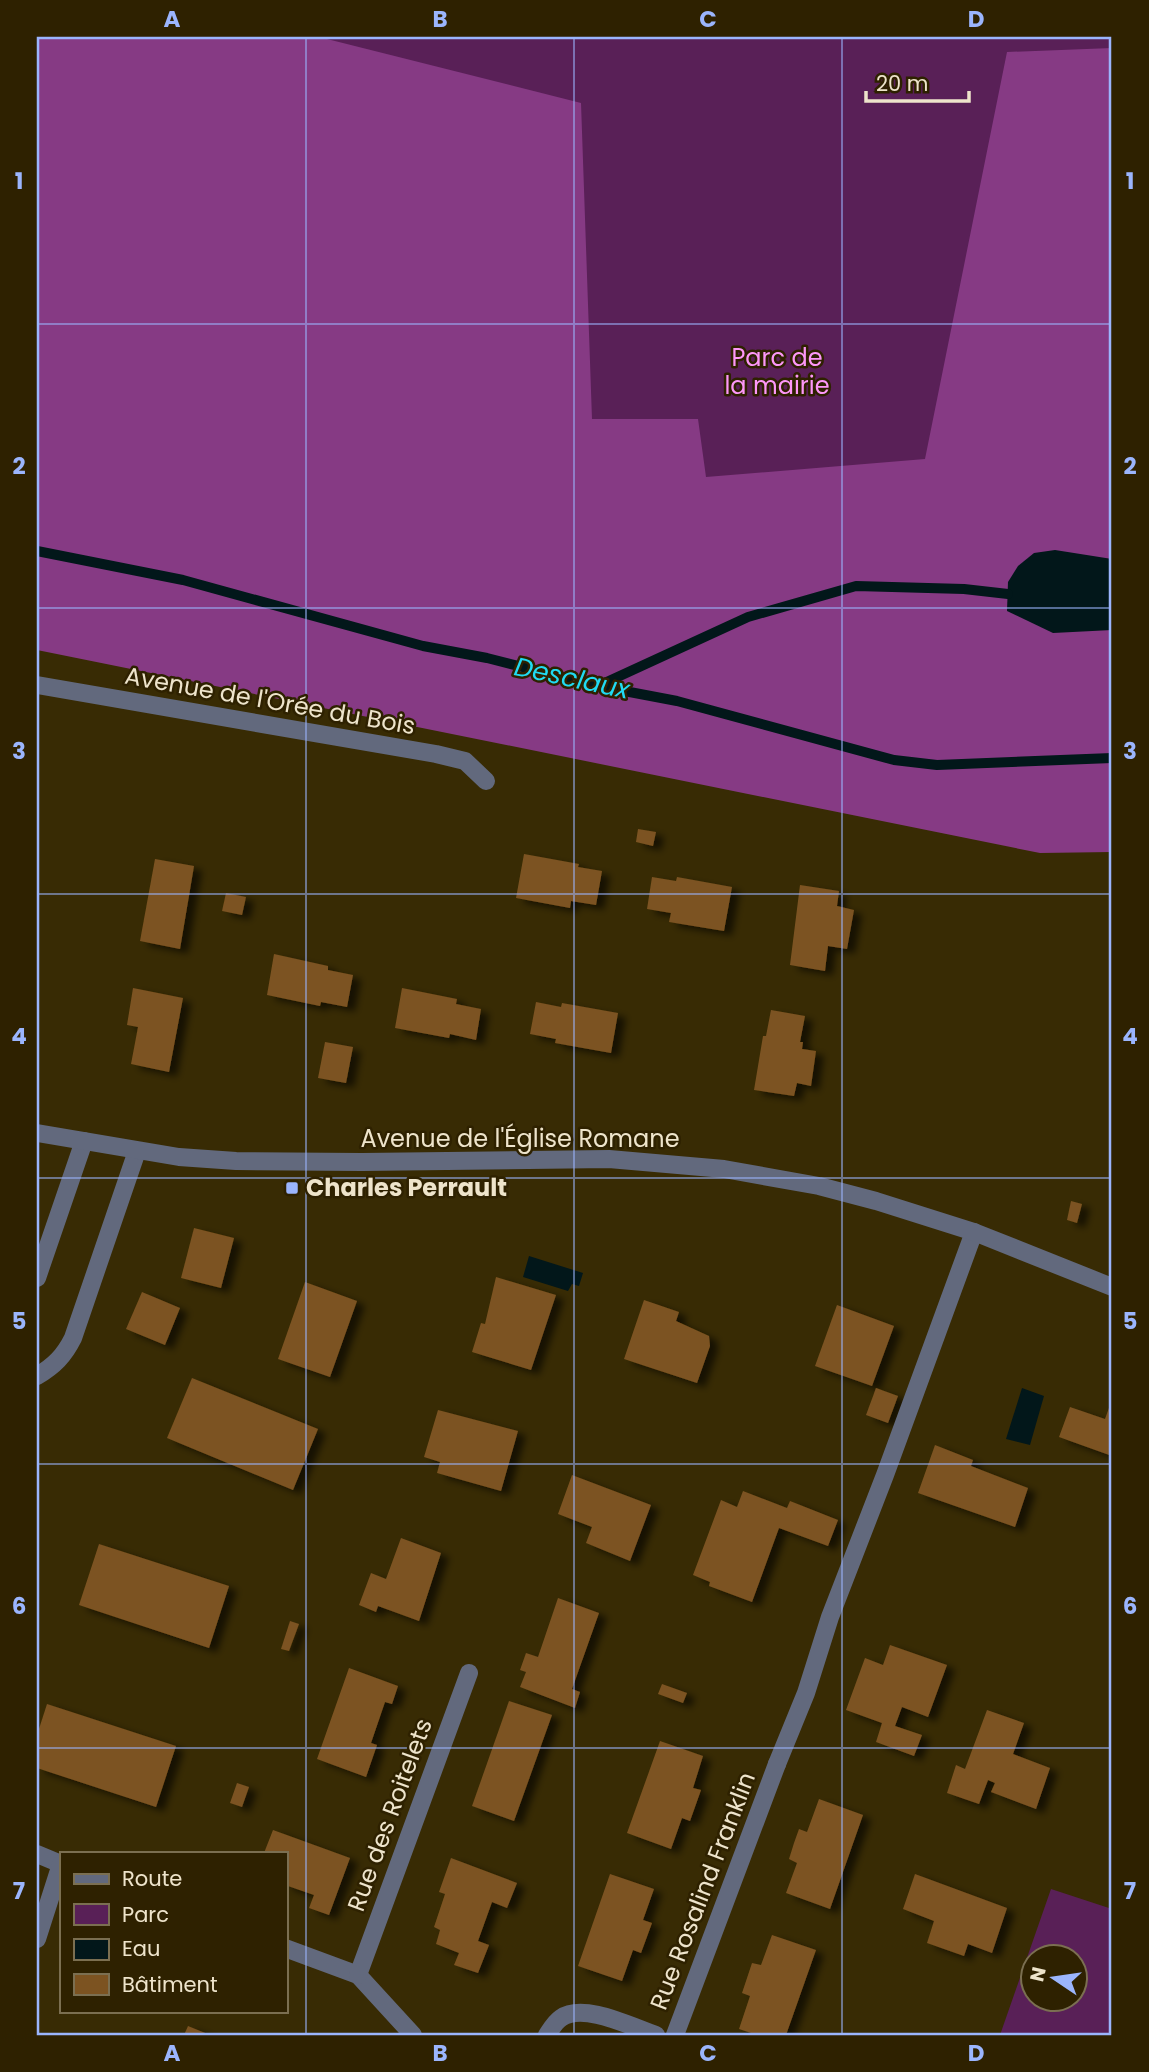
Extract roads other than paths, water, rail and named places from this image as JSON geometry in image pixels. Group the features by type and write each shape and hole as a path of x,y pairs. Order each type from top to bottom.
{"street":[{"name":"Avenue de l'Orée du Bois","path":"37,685 436,754 465,761 486,781"},
{"name":"Avenue de l'Église Romane","path":"37,1133 178,1157 236,1161 548,1159 681,1164 774,1177 818,1186 974,1233 1112,1287"},
{"path":"37,1278 84,1141"},
{"path":"37,1377 46,1364 66,1354 137,1151"},
{"name":"Rue Rosalind Franklin","path":"675,2035 806,1693 830,1617 974,1233"},
{"name":"Rue des Roitelets","path":"358,1975 469,1673"},
{"path":"37,1854 60,1864"},
{"path":"37,1939 60,1867"},
{"path":"287,1949 358,1975 413,2035"},
{"name":"Rue Rosalind Franklin","path":"547,2035 559,2018 577,2012 605,2017 656,2035"}],"water":[{"path":"1055,550 1112,559 1112,630 1053,633 1007,611 1008,582 1018,566 1034,553"},
{"path":"529,1256 583,1273 579,1286 572,1284 568,1291 523,1277"},
{"path":"1022,1388 1044,1396 1030,1445 1006,1439"}],"waterway":[{"name":"Desclaux","path":"37,551 183,580 423,646 677,701 894,760 937,765 1112,758"},
{"path":"598,686 748,617 856,586 964,589 1008,594"}],"place":[{"name":"Charles Perrault","path":"292,1188"}],"park label":[{"name":"Parc de la mairie","path":"777,372"}]}
